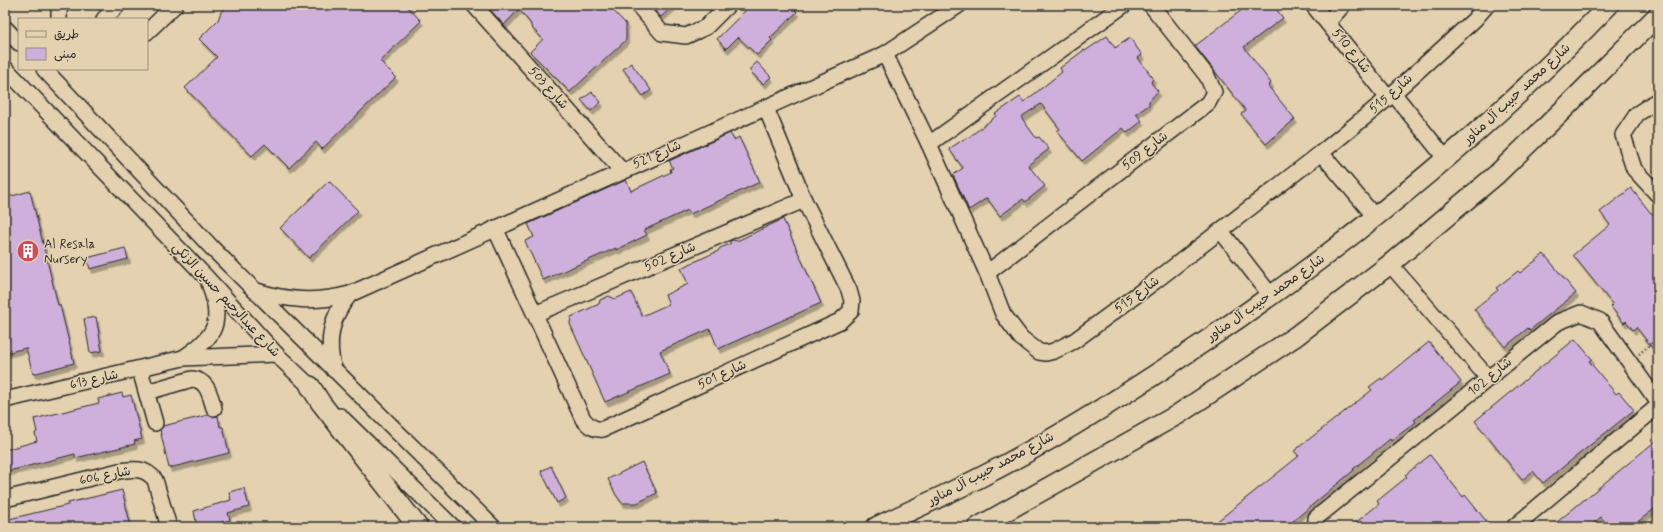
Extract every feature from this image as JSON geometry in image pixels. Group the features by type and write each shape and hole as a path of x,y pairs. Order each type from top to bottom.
{"main road":[{"name":"شارع محمد حبيب آل مناور","path":"876,527 985,475 1082,420 1141,384 1272,297 1376,218 1446,159 1513,100 1609,5"},
{"path":"978,527 1177,415 1296,336 1390,264 1496,175 1658,15"},
{"path":"310,386 321,403 418,527"}],"street":[{"path":"60,18 59,10 62,5"},
{"path":"105,18 118,5"},
{"path":"148,31 176,5"},
{"name":"شارع 503","path":"474,5 622,170"},
{"path":"638,5 662,33 686,36 706,27 728,5"},
{"name":"شارع 521","path":"254,290 282,298 308,301 335,298 350,294 622,170 766,108 885,54 959,5"},
{"path":"929,144 1124,5"},
{"name":"شارع 509","path":"987,273 1208,104 1214,92 1207,76 1151,5"},
{"name":"شارع 510","path":"1313,5 1446,159"},
{"path":"1328,22 1343,5"},
{"name":"شارع 515","path":"885,54 929,144 987,273 1003,314 1014,330 1027,344 1039,352 1046,353 1063,348 1074,341 1154,282 1321,153 1390,95 1474,20 1487,5"},
{"path":"5,28 18,42"},
{"name":"شارع عبدالرحيم حسين الزنكي","path":"5,68 207,278 276,354 453,527"},
{"name":"شارع عبدالرحيم حسين الزنكي","path":"45,70 213,249 493,527"},
{"path":"1658,100 1637,114 1623,135 1634,170 1658,195"},
{"name":"شارع 501","path":"495,228 583,419 590,427 597,430 603,429 840,320 851,311 852,301 849,290 804,200 766,108"},
{"path":"1321,153 1376,218"},
{"name":"شارع 502","path":"535,314 804,200"},
{"path":"1221,231 1272,297"},
{"path":"1390,264 1488,378"},
{"name":"شارع 613","path":"183,358 208,340 214,327 214,304 207,278"},
{"name":"شارع 521","path":"334,370 330,352 331,332 337,312 350,294"},
{"name":"شارع 102","path":"1316,527 1316,518 1488,378 1558,322 1581,313 1600,322 1658,402"},
{"name":"شارع 613","path":"5,400 140,370 183,358 276,354"},
{"path":"140,370 155,423"},
{"path":"147,392 192,379 197,380 206,385 214,408"},
{"path":"1514,527 1658,406"},
{"name":"شارع 606","path":"5,499 119,471 134,469 142,470 150,474 155,480 169,527"}],"path":[{"path":"1629,362 1658,338"}],"building":[{"path":"229,5 406,5 421,21 380,61 396,77 322,149 316,142 289,168 265,144 252,156 185,88 217,57 199,39 218,20 221,12"},
{"path":"486,5 608,5 626,24 626,40 570,92 530,52 543,39 531,27 531,24 519,9 504,25"},
{"path":"650,5 674,5 661,17"},
{"path":"751,5 790,5 797,12 770,38 772,40 757,55 738,37 726,49 717,39"},
{"path":"1248,5 1273,5 1283,18 1244,47 1271,83 1268,86 1295,119 1266,144 1241,114 1246,111 1195,46"},
{"path":"1107,36 1115,48 1130,38 1142,55 1138,58 1153,78 1151,83 1158,91 1149,101 1149,105 1136,114 1142,121 1127,133 1123,128 1082,161 1057,131 1060,129 1041,104 1021,117 1036,138 1039,137 1049,149 1028,165 1045,186 1025,202 1023,199 1000,216 987,198 969,210 953,175 963,168 949,149 967,137 968,138 996,116 995,114 1020,97 1024,102 1062,72 1060,68 1084,50 1085,51"},
{"path":"757,62 771,77 763,84 749,70"},
{"path":"631,63 651,90 643,96 623,69"},
{"path":"592,92 601,102 591,111 581,100"},
{"path":"730,133 734,140 739,137 760,182 690,214 688,210 644,230 647,235 616,250 616,248 543,280 525,241 534,237 528,224 626,180 631,191 671,172 670,169 673,168 669,161"},
{"path":"329,181 358,211 309,258 280,228"},
{"path":"1631,188 1658,222 1658,355 1636,327 1633,330 1626,321 1624,323 1611,307 1613,305 1573,255 1610,225 1600,212"},
{"path":"30,191 74,363 33,374 26,348 5,353 5,198"},
{"path":"783,219 821,303 718,349 710,329 660,351 670,374 605,402 570,324 571,317 599,304 600,300 609,296 615,299 631,292 642,316 669,304 665,295 688,284 681,268 718,251 720,248 730,244 730,241 737,241"},
{"path":"125,248 128,259 90,269 87,258"},
{"path":"1544,254 1576,293 1530,330 1528,328 1505,347 1474,309 1498,290 1496,288 1518,271 1520,273"},
{"path":"96,317 102,351 90,353 84,319"},
{"path":"1575,339 1592,359 1589,361 1616,394 1619,392 1634,410 1543,483 1533,471 1522,480 1475,421"},
{"path":"1429,342 1461,382 1414,420 1416,422 1391,441 1390,439 1286,527 1210,527 1299,456 1294,451 1372,390 1369,387 1381,378 1382,380"},
{"path":"122,393 123,397 131,395 142,439 134,441 135,444 75,458 75,454 5,472 5,450 37,441 35,433 37,432 34,419 99,403 98,399"},
{"path":"208,415 212,417 218,416 220,427 223,427 229,453 169,468 160,430 163,426"},
{"path":"1658,439 1658,506 1631,527 1609,527 1601,517 1589,527 1551,527"},
{"path":"1430,455 1463,497 1465,495 1491,527 1350,527 1379,504 1377,501 1407,477 1405,475"},
{"path":"642,462 657,493 637,503 622,503 608,479"},
{"path":"551,466 566,498 557,503 541,471"},
{"path":"244,488 249,507 228,513 230,520 203,527 197,527 194,511 231,500 229,492"},
{"path":"122,490 131,527 5,527 5,520"}],"place":[{"name":"Al Resala Nursery","path":"28,251"}]}
